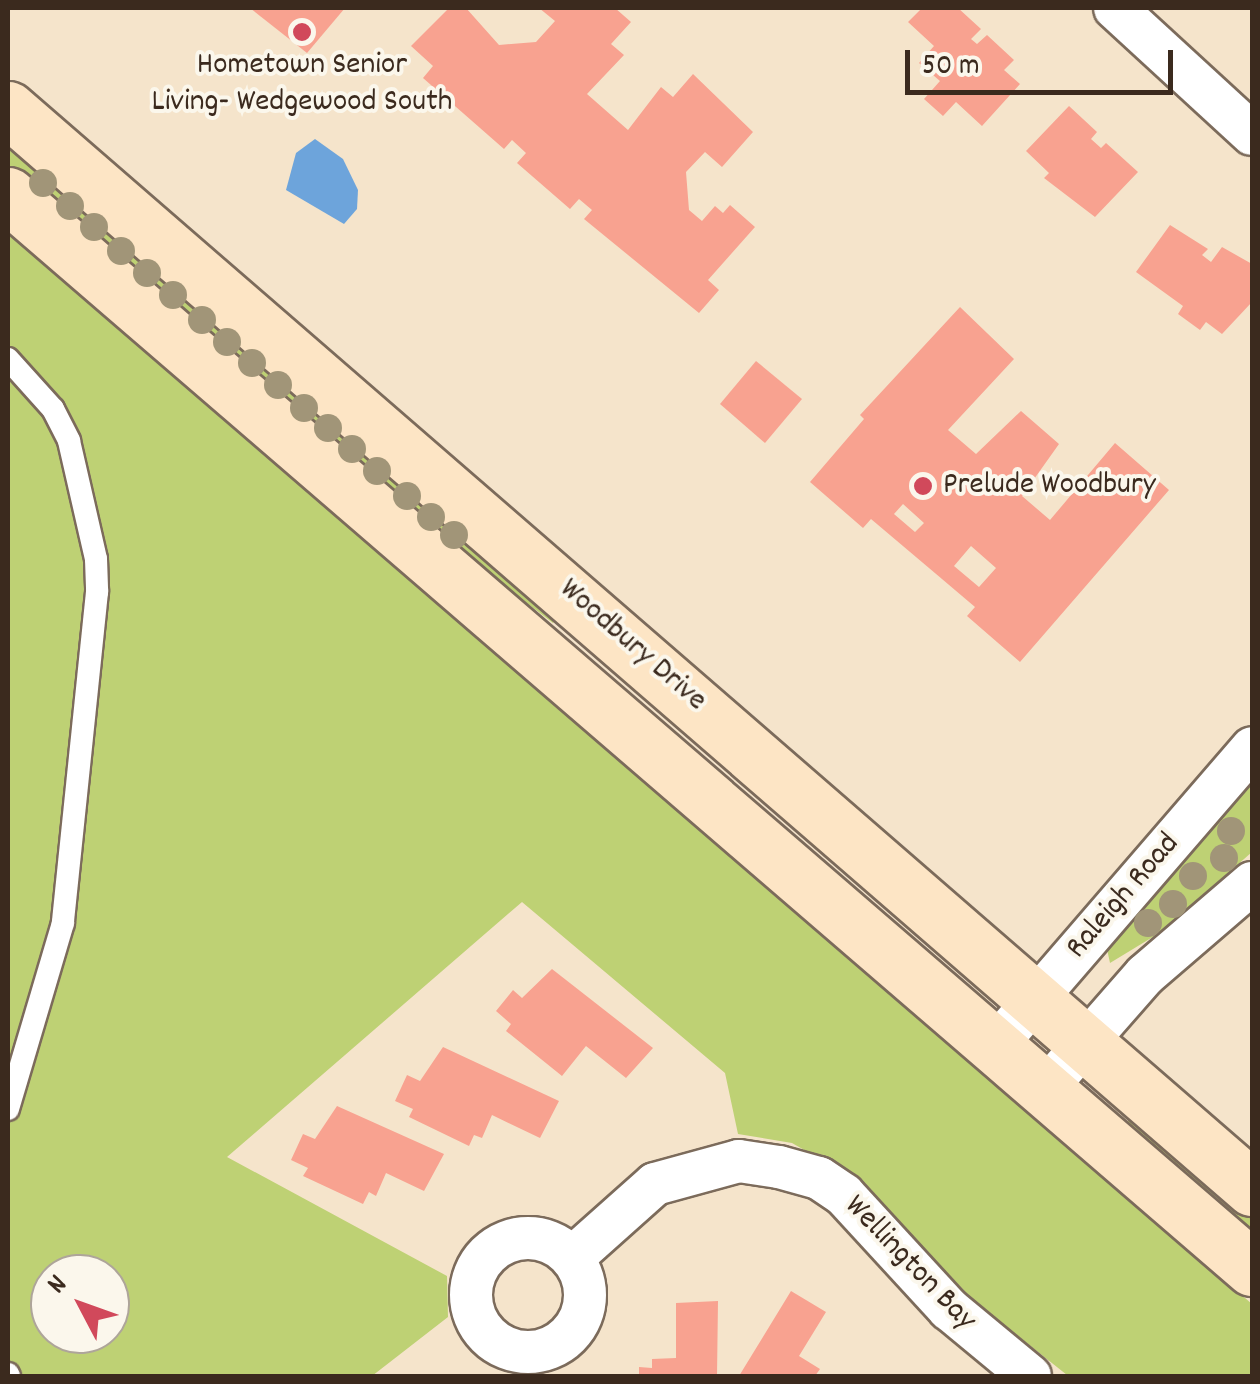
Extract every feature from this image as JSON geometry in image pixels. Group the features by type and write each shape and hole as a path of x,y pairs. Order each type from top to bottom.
{"main road":[{"name":"Woodbury Drive","path":"8,109 1038,997 1252,1188"},
{"name":"Woodbury Drive","path":"8,195 1252,1268"}],"street":[{"path":"1115,8 1252,134"},
{"name":"Raleigh Road","path":"996,1045 1252,748"},
{"name":"Raleigh Road","path":"1046,1088 1156,964 1252,884"},
{"name":"Wellington Bay","path":"572,1258 655,1184 739,1161 779,1167 818,1178 844,1195 949,1308 1030,1376"}],"lane":[{"path":"8,359 52,408 68,441 96,559 97,592 63,923 8,1109"}],"green space":[{"path":"8,137 561,614 553,623 415,518 8,168"},
{"path":"8,231 1252,1304 1252,1376 1067,1375 975,1302 857,1180 792,1143 738,1134 725,1073 522,902 227,1157 447,1276 448,1317 372,1376 8,1376"},
{"path":"1252,781 1252,852 1161,932 1110,963 1107,949"},
{"path":"1135,1113 1252,1216 1252,1239 1125,1124"}],"water":[{"path":"315,139 343,159 358,190 357,209 344,224 286,190 296,153"}],"building":[{"name":"Hometown Senior Living- Wedgewood South","path":"250,8 345,8 307,53"},
{"path":"449,8 466,8 499,45 536,42 555,21 539,8 615,8 631,22 611,44 624,55 587,94 628,130 661,87 673,97 693,74 753,132 722,167 705,152 686,172 689,210 702,221 715,206 723,213 730,205 755,227 708,280 719,290 699,313 584,219 592,210 579,199 570,209 517,163 526,153 512,140 504,149 423,78 433,66 411,46"},
{"path":"922,8 958,8 981,29 971,39 977,44 987,35 1014,60 1004,70 1020,84 982,126 956,102 943,116 924,99 940,81 919,63 934,46 908,22"},
{"path":"1069,106 1097,132 1091,139 1101,148 1106,143 1138,172 1095,217 1044,178 1049,173 1026,151"},
{"path":"1170,225 1208,249 1202,255 1211,262 1222,247 1252,264 1252,302 1222,334 1206,322 1200,330 1178,314 1183,306 1136,272"},
{"name":"Prelude Woodbury","path":"960,307 1014,359 948,430 976,454 1021,411 1059,444 1022,496 1050,520 1115,443 1169,490 1020,662 967,616 975,607 871,519 863,528 810,482 864,419 860,415","holes":["903,504 924,523 915,532 894,514","971,546 996,568 979,587 954,566"]},
{"path":"756,361 802,399 765,443 720,404"},
{"path":"552,969 653,1048 626,1078 586,1046 562,1076 506,1031 511,1024 496,1011 513,990 522,998"},
{"path":"443,1047 559,1101 540,1138 492,1115 482,1138 474,1135 469,1146 409,1117 413,1109 395,1101 407,1075 420,1081"},
{"path":"337,1106 444,1154 424,1191 386,1173 376,1196 369,1192 363,1204 303,1176 308,1168 291,1160 303,1134 315,1139"},
{"path":"791,1291 826,1312 799,1356 820,1369 815,1376 739,1376"},
{"path":"718,1301 717,1376 639,1376 639,1367 652,1368 652,1359 676,1358 676,1303"}],"place":[{"name":"Hometown Senior Living- Wedgewood South","path":"302,32"},
{"name":"Prelude Woodbury","path":"923,486"}]}
